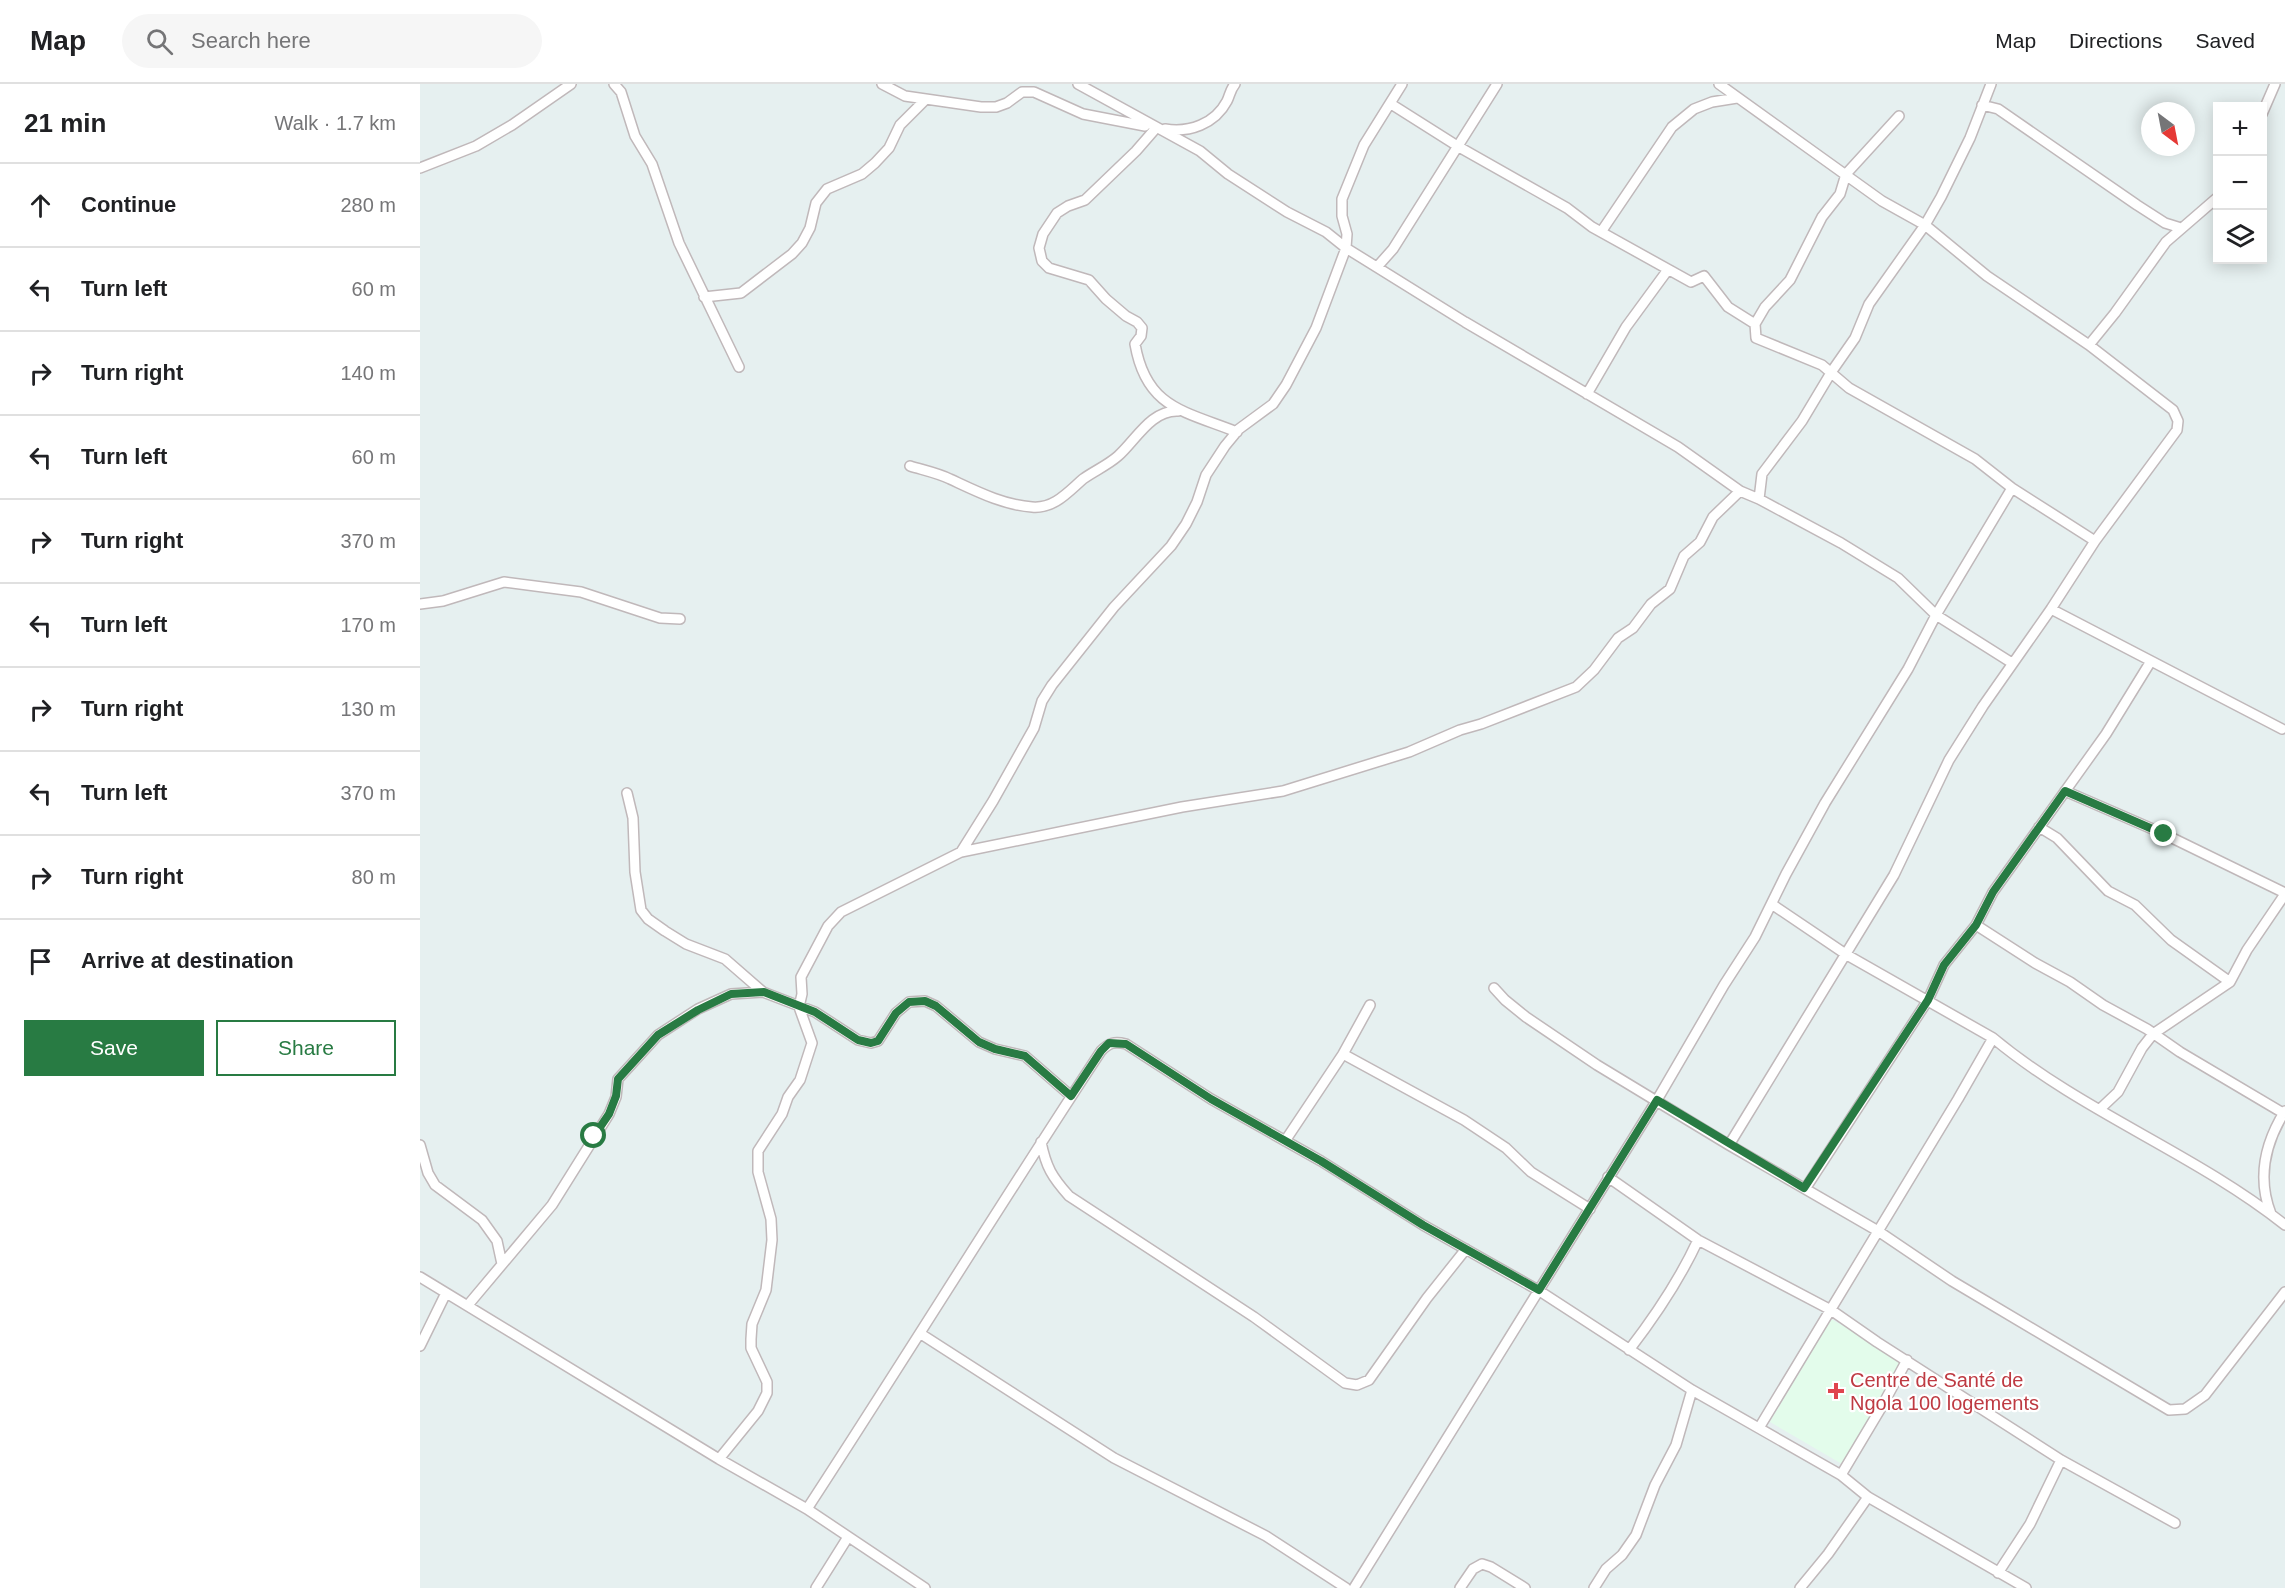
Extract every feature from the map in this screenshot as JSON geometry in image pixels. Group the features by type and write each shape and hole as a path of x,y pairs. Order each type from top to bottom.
{"street":[{"path":"420,168 476,146 512,125 571,84"},
{"path":"614,84 621,92 635,136 652,164 679,243 739,367"},
{"path":"882,84 905,96 981,107 996,107 1007,103 1022,92 1034,92 1083,114 1181,132 1207,122 1218,114 1235,84"},
{"path":"1078,84 1200,151 1228,174 1287,212 1326,232 1346,248 1377,267 1678,447 1740,491 1759,498 1841,543 1898,578 1936,615 2012,663"},
{"path":"961,852 988,810 1034,728 1042,701 1052,685 1114,607 1171,546 1197,502 1206,475 1225,446 1236,432 1273,404 1286,385 1316,328 1346,248 1347,234 1342,216 1342,199 1364,145 1402,84"},
{"path":"1377,267 1393,249 1497,84"},
{"path":"1719,84 1882,201 1925,225 1987,276 2089,345 2173,410 2178,420 2177,430 2095,541 1949,760 1894,875 1729,1144"},
{"path":"1759,498 1762,474 1802,421 1855,338 1869,304 1925,225 1970,138 1991,84"},
{"path":"2267,102 2275,84"},
{"path":"1601,232 1672,127 1694,109 1712,102 1737,98"},
{"path":"704,297 741,293 792,254 802,243 810,228 816,202 827,189 862,174 889,148 900,125 925,100"},
{"path":"1391,104 1459,147 1567,208 1601,232 1667,271 1691,282 1704,276 1728,307 1755,324"},
{"path":"1982,105 1998,109 2165,224 2181,228"},
{"path":"1899,116 1846,174 1840,194 1821,217 1790,280 1765,307 1755,324 1756,338 1822,365 1832,371 1849,388 1976,459 2012,488 2095,541"},
{"path":"1156,128 1136,151 1085,200 1057,213 1043,234 1039,248 1042,261 1049,268 1089,280 1106,299 1137,322 1142,328 1141,336 1136,344 1139,365 1145,378 1159,396 1180,411 1236,432"},
{"path":"2089,345 2166,242 2213,200"},
{"path":"1587,394 1626,327 1667,271"},
{"path":"910,466 948,478 983,495 1033,507 1043,507 1072,491 1083,480 1116,458 1149,423 1166,410 1180,411"},
{"path":"1354,1588 1590,1209 1755,937 1825,803 1902,679 1936,615 2012,488"},
{"path":"719,1459 758,1411 767,1393 767,1382 751,1348 752,1324 766,1290 771,1265 772,1240 771,1219 758,1172 758,1151 782,1114 788,1097 800,1080 812,1043 799,1007 802,994 801,976 824,932 841,912 961,852 1182,807 1284,791 1409,752 1460,730 1576,687 1594,670 1618,638 1633,628 1651,604 1670,589 1684,556 1700,542 1713,518 1740,491"},
{"path":"420,604 443,601 504,582 581,592 660,618 680,619"},
{"path":"2051,609 2282,729"},
{"path":"1804,1188 1928,1000 1944,965 1976,925 1993,892 2016,863 2106,734 2151,661"},
{"path":"2065,791 2164,834 2285,893 2247,950 2230,982 2153,1034 2142,1048 2118,1092 2100,1109"},
{"path":"627,793 633,818 635,872 641,910 648,919 686,944 725,959 764,992 815,1012 858,1040 871,1043 878,1041 896,1013 909,1002 925,1001 936,1006 979,1042 995,1049 1025,1056 1071,1096"},
{"path":"2039,827 2057,838 2108,891 2135,905 2171,940 2230,982"},
{"path":"1773,905 1847,955 1993,1038 2066,1090 2163,1145 2285,1225"},
{"path":"1976,925 2035,963 2070,982 2103,1005 2284,1112 2269,1148 2262,1178 2265,1199 2271,1214"},
{"path":"1494,988 1505,1000 1545,1030 1729,1144 1878,1231 1952,1281 2169,1410 2185,1409 2205,1395 2285,1292"},
{"path":"468,1305 552,1205 609,1114 616,1096 618,1079 658,1035 698,1010 731,994 764,992"},
{"path":"1285,1141 1343,1054 1370,1005"},
{"path":"1759,1428 1993,1038"},
{"path":"807,1509 1101,1051 1109,1043 1126,1044 1211,1099 1539,1290 1692,1390 1840,1475 1868,1497 2026,1588"},
{"path":"1343,1054 1473,1125 1506,1148 1531,1172 1590,1209"},
{"path":"1041,1142 1051,1176 1069,1196 1254,1317 1345,1383 1357,1385 1370,1380 1426,1298 1466,1249"},
{"path":"420,1145 428,1173 435,1185 482,1220 497,1241 502,1263"},
{"path":"1608,1177 1698,1240 1831,1310 2061,1460 2175,1523"},
{"path":"1629,1350 1662,1307 1683,1272 1698,1240"},
{"path":"420,1277 719,1459 807,1509 926,1588"},
{"path":"420,1346 446,1293"},
{"path":"921,1334 1114,1458 1266,1536 1346,1588"},
{"path":"1840,1475 1907,1360"},
{"path":"1594,1588 1606,1569 1622,1555 1636,1534 1655,1485 1676,1445 1692,1390"},
{"path":"1998,1573 2030,1524 2061,1460"},
{"path":"1800,1588 1828,1554 1868,1497"},
{"path":"816,1588 848,1536"},
{"path":"1460,1588 1473,1569 1482,1564 1526,1588"}],"shaded area":[{"name":"Centre de Santé de Ngola 100 logements","path":"1831,1319 1903,1360 1842,1464 1770,1422"}],"place":[{"name":"Centre de Santé de Ngola 100 logements","path":"1836,1391"}],"route":[{"path":"594,1136 609,1114 616,1096 618,1079 658,1035 698,1010 731,994 764,992 815,1012 858,1040 871,1043 878,1041 896,1013 909,1002 925,1001 936,1006 979,1042 995,1049 1025,1056 1071,1096 1101,1051 1109,1043 1126,1044 1211,1099 1321,1161 1423,1225 1539,1290 1657,1100 1804,1188 1928,1000 1944,965 1976,925 1993,892 2016,863 2065,791 2164,834"}]}
